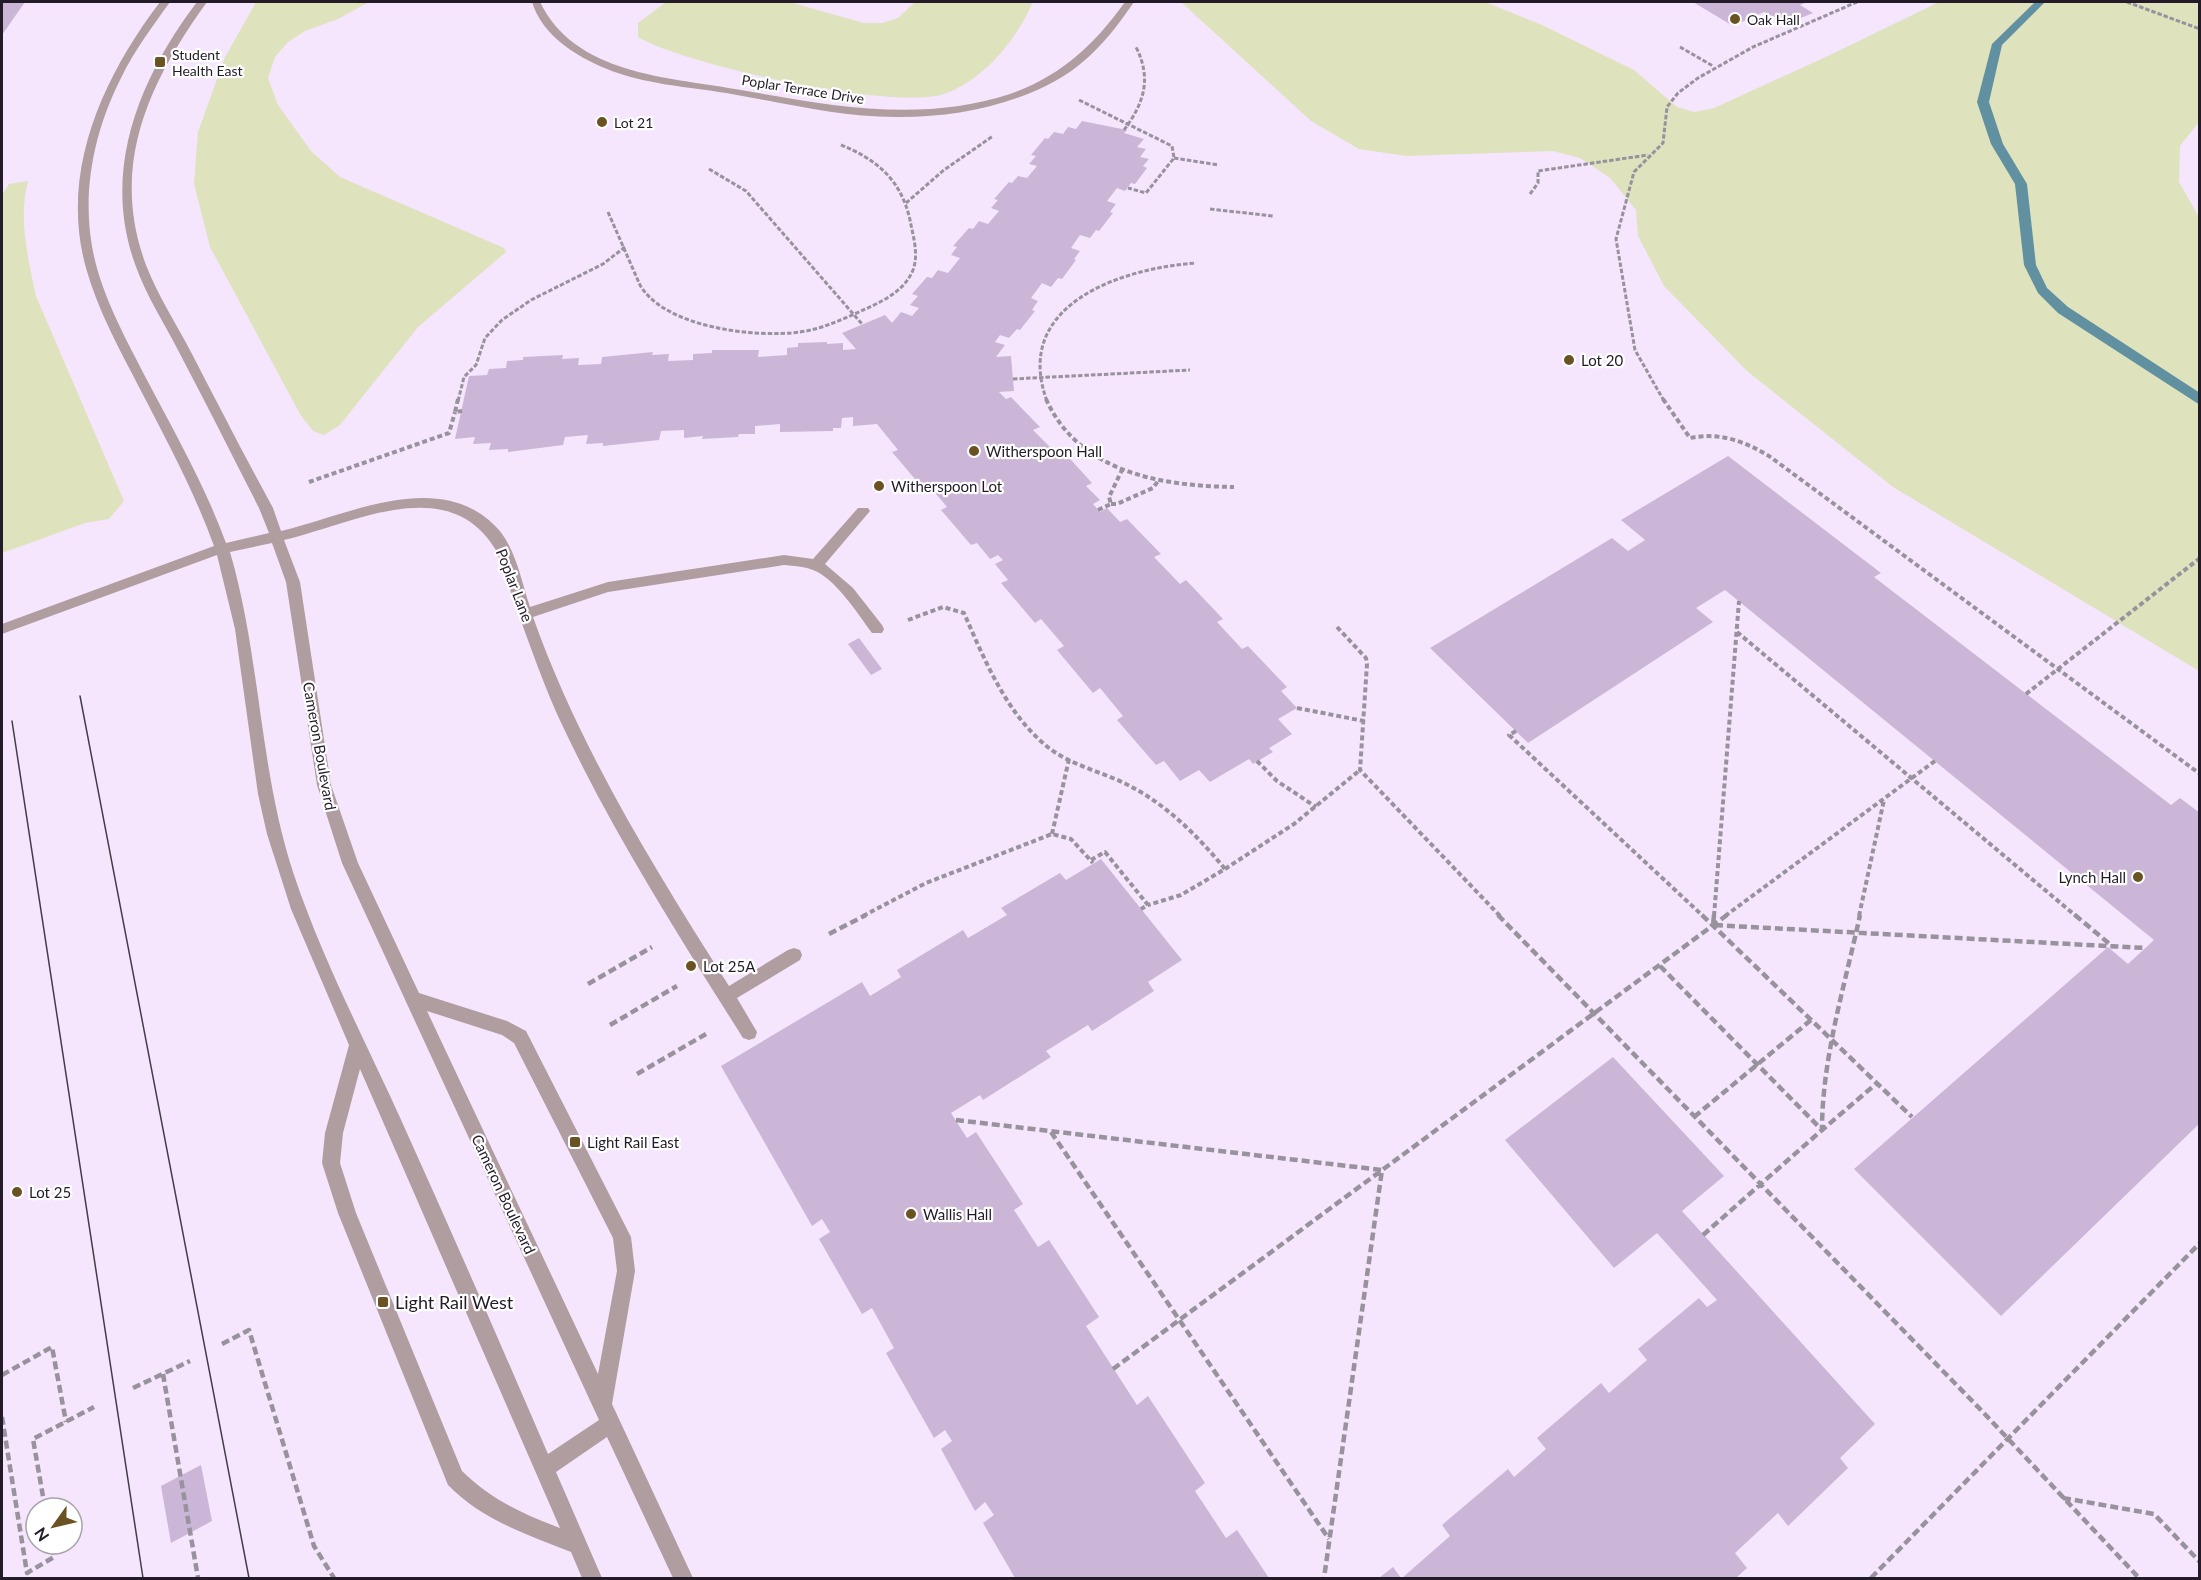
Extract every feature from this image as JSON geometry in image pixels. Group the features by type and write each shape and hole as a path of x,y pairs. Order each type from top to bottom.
{"street":[{"path":"165,2 133,44 103,107 91,150 83,201 88,252 102,297 202,498 222,549 238,601 260,769 286,874 592,1578"},
{"name":"Cameron Boulevard","path":"202,2 177,33 155,70 140,110 130,156 128,200 136,249 149,285 266,508 278,537 293,582 324,785 335,824 350,863 683,1578"},
{"name":"Poplar Terrace Drive","path":"536,2 544,20 558,36 582,53 613,68 822,108 907,114 980,105 1050,81 1071,69 1092,50 1118,21 1129,2"},
{"name":"Poplar Lane","path":"2,629 170,565 398,503 425,501 465,511 494,534 504,551 565,716 610,801 684,928 749,1032"},
{"path":"816,565 863,511"},
{"path":"526,614 608,587 752,563 784,560 816,565 830,574 848,592 877,629"},
{"path":"726,996 794,955"},
{"path":"414,999 507,1029 520,1037 622,1237 626,1271 602,1404"},
{"path":"358,1044 334,1134 331,1163 347,1213 455,1478 467,1492 489,1508 578,1545"},
{"path":"544,1469 610,1424"}],"path":[{"path":"1857,2 1713,66 1670,101 1662,121 1663,143 1634,172 1619,226 1617,246 1635,350 1652,383 1690,438 1710,435 1734,440 1769,456 2199,774"},
{"path":"2127,2 2199,29"},
{"path":"1124,130 1142,103 1148,83 1145,61 1135,43"},
{"path":"1680,47 1713,66"},
{"path":"1077,99 1172,146 1174,158 1146,193 1128,188"},
{"path":"906,203 944,170 993,136 1000,128"},
{"path":"608,212 640,285 651,298 669,310 708,326 731,331 807,330 826,326 892,296 913,269 916,252 906,203 898,184 883,167 859,152 833,141"},
{"path":"1530,194 1538,183 1538,171 1651,154"},
{"path":"1174,158 1219,165"},
{"path":"709,169 746,191 862,324"},
{"path":"1210,209 1273,216"},
{"path":"309,482 449,433 464,377 476,365 485,338 502,320 531,300 603,264 625,247"},
{"path":"1196,263 1166,265 1135,272 1083,295 1064,310 1046,334 1040,353 1044,399 1075,439 1097,458 1122,470 1158,481 1194,486 1234,487"},
{"path":"1013,379 1190,370"},
{"path":"455,412 462,411"},
{"path":"1110,504 1109,497 1122,470"},
{"path":"1098,510 1153,488 1158,481"},
{"path":"2026,694 2199,558"},
{"path":"1713,925 1739,601"},
{"path":"899,624 935,608 958,608 964,613 988,668 1017,712 1049,747 1156,801 1191,830 1226,869"},
{"path":"1141,909 1181,896 1226,869 1316,807 1360,770 1366,658 1337,627"},
{"path":"1737,632 2113,946"},
{"path":"1297,708 1364,721"},
{"path":"1515,731 1509,735 1713,925 1912,1117"},
{"path":"1052,834 1069,759"},
{"path":"1257,761 1277,781 1316,807"},
{"path":"1113,1369 1935,761"},
{"path":"1360,770 1593,1014 2008,1439 2138,1578"},
{"path":"1822,1130 1822,1107 1833,1041 1884,799"},
{"path":"829,934 858,917 956,870 1052,834 1071,839 1092,862 1105,852 1148,905"},
{"path":"1713,925 2145,948"},
{"path":"588,984 684,928"},
{"path":"1660,966 1822,1130"},
{"path":"610,1026 708,967"},
{"path":"637,1074 738,1015"},
{"path":"1694,1117 1811,1020"},
{"path":"1703,1235 1876,1083"},
{"path":"956,1120 1382,1170"},
{"path":"1051,1131 1329,1540"},
{"path":"1324,1578 1382,1170"},
{"path":"1871,1578 2199,1243"},
{"path":"222,1344 249,1330 314,1546 326,1569 334,1578"},
{"path":"2,1375 52,1347 66,1422"},
{"path":"133,1388 190,1361"},
{"path":"163,1374 198,1578"},
{"path":"43,1496 33,1439 94,1407"},
{"path":"2,1417 24,1554"},
{"path":"2063,1498 2154,1514 2199,1562"},
{"path":"24,1556 27,1573 54,1556"}],"shaded area":[{"path":"2,2 2199,2 2199,1578 2,1578"}],"green space":[{"path":"256,2 369,2 338,19 305,31 288,42 275,57 268,78 278,105 311,151 340,177 504,248 506,252 418,327 340,425 324,435 313,431 300,414 210,247 194,184 198,132 225,57"},
{"path":"666,2 789,2 864,23 882,23 898,18 915,2 1033,2 1008,44 973,79 944,94 918,98 837,91 742,72 698,60 638,37 638,23"},
{"path":"1181,2 1485,2 1542,25 1634,70 1677,107 1694,112 1714,108 1939,2 2199,2 2199,122 2180,146 2179,182 2200,219 2199,671 1893,487 1747,371 1664,286 1638,236 1636,210 1610,178 1580,158 1553,151 1406,156 1359,149 1311,121"},
{"path":"28,181 24,224 27,253 36,296 124,501 109,519 85,523 2,553 2,195 9,184"}],"building":[{"path":"2,2 25,2 2,35"},
{"name":"Oak Hall","path":"1693,2 1807,2 1800,5 1813,13 1786,24 1764,12 1733,26"},
{"name":"Witherspoon Hall","path":"1082,121 1127,130 1124,133 1144,139 1137,147 1146,149 1140,157 1149,159 1143,166 1147,168 1135,184 1131,183 1125,191 1117,188 1107,201 1116,204 1110,212 1113,213 1099,231 1096,230 1090,238 1080,235 1071,248 1080,251 1062,279 1058,278 1051,287 1042,283 1031,298 1038,301 1032,310 1035,311 1020,330 1017,329 1009,338 1000,335 995,342 1005,345 996,357 1011,356 1014,391 999,392 1006,399 1011,397 1040,427 1033,430 1056,453 1062,450 1092,483 1086,486 1100,500 1093,504 1100,512 1107,508 1120,522 1127,519 1161,554 1154,557 1180,584 1186,580 1223,619 1217,622 1242,649 1248,646 1287,687 1281,691 1297,708 1278,719 1292,734 1269,748 1273,752 1253,764 1249,759 1210,782 1199,770 1180,781 1164,761 1156,765 1117,720 1123,716 1100,688 1093,693 1057,650 1064,646 1041,619 1035,623 1001,583 1008,580 995,564 1003,560 998,555 990,559 977,543 971,545 941,510 947,507 926,482 920,485 892,452 898,450 877,424 853,426 853,417 842,418 841,428 833,428 833,431 780,432 780,424 755,426 755,434 702,439 703,436 684,438 684,430 661,431 659,440 603,446 603,443 586,444 588,435 565,437 563,445 508,452 508,449 489,450 491,443 473,444 475,437 455,439 469,376 487,375 489,369 506,368 507,361 523,360 523,357 563,355 562,359 579,358 578,365 601,364 602,357 653,352 652,355 669,354 668,361 693,360 693,354 712,353 712,350 759,350 758,357 787,355 787,348 798,347 798,343 843,343 843,350 856,349 842,333 885,315 892,323 901,312 912,316 919,308 910,305 918,296 912,294 927,277 932,278 938,270 948,273 960,258 951,255 957,247 953,246 969,228 973,229 979,221 988,224 999,211 991,208 998,200 994,199 1009,182 1012,183 1018,176 1027,178 1037,166 1029,164 1036,156 1031,155 1045,138 1048,139 1054,132 1063,134 1068,127 1076,129"},
{"name":"Lynch Hall","path":"1728,456 1881,573 1874,577 2171,805 2180,798 2200,813 2200,1123 2001,1316 1854,1169 2108,947 2128,964 2154,940 1725,590 1696,608 1713,622 1528,743 1430,648 1612,538 1628,551 1645,540 1621,520"},
{"path":"859,638 882,669 871,675 848,644"},
{"name":"Wallis Hall","path":"1101,859 1182,960 1148,982 1154,991 1092,1031 1088,1025 1046,1051 1051,1057 983,1100 980,1095 951,1113 967,1138 976,1132 1023,1204 1014,1210 1038,1247 1049,1240 1099,1317 1086,1326 1137,1405 1148,1396 1205,1483 1195,1491 1226,1538 1237,1530 1269,1578 1015,1578 983,1523 994,1515 985,1502 975,1511 941,1449 952,1441 945,1430 934,1438 886,1353 894,1348 872,1308 862,1314 819,1239 830,1232 822,1219 812,1226 721,1066 862,982 870,996 901,977 897,970 963,930 968,938 1007,915 1001,908 1060,873 1066,880"},
{"path":"1613,1057 1724,1176 1682,1211 1875,1424 1840,1458 1848,1468 1788,1526 1778,1513 1735,1553 1747,1568 1736,1578 1402,1578 1450,1536 1442,1525 1508,1469 1514,1477 1546,1449 1537,1438 1601,1383 1609,1393 1647,1360 1638,1349 1699,1298 1707,1307 1717,1300 1657,1233 1614,1268 1505,1140"},
{"path":"201,1465 212,1521 171,1543 161,1486"},
{"path":"1393,1567 1401,1578 1379,1578"}],"waterway":[{"path":"2040,2 1997,44 1983,102 1997,144 2021,184 2030,265 2042,290 2063,310 2200,400"}],"tram line":[{"path":"80,696 249,1578"},
{"path":"12,721 143,1578"}],"place":[{"name":"Oak Hall","path":"1735,19"},
{"name":"Student Health East","path":"160,62"},
{"name":"Lot 21","path":"602,122"},
{"name":"Lot 20","path":"1569,360"},
{"name":"Witherspoon Hall","path":"974,451"},
{"name":"Witherspoon Lot","path":"879,486"},
{"name":"Lynch Hall","path":"2138,877"},
{"name":"Lot 25A","path":"691,966"},
{"name":"Light Rail East","path":"575,1142"},
{"name":"Lot 25","path":"17,1192"},
{"name":"Wallis Hall","path":"911,1214"},
{"name":"Light Rail West","path":"383,1302"}]}
